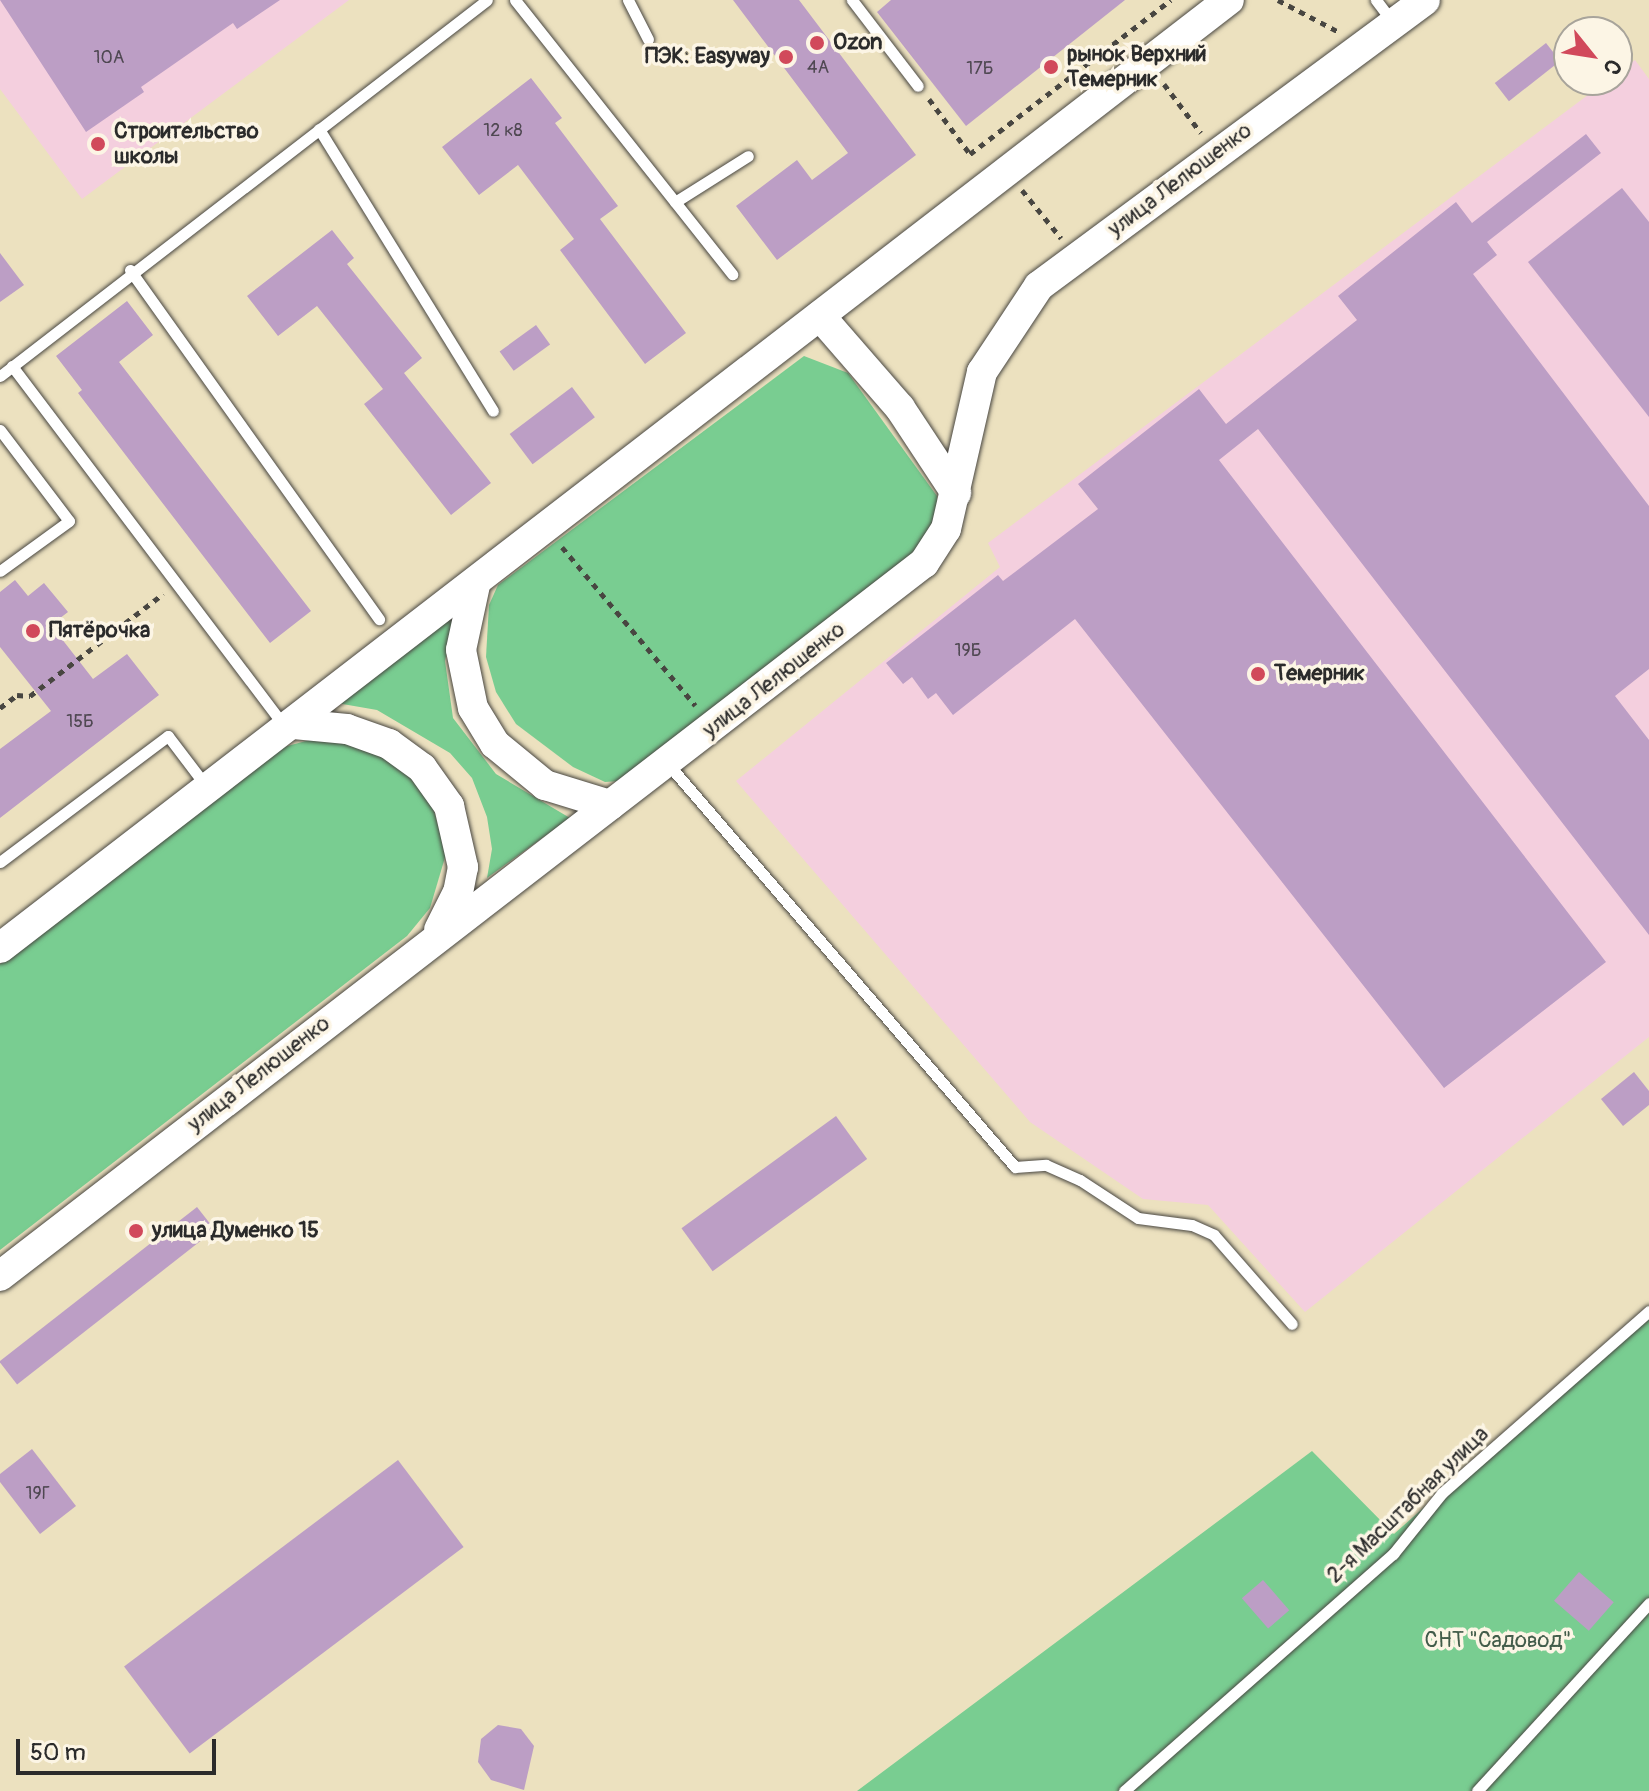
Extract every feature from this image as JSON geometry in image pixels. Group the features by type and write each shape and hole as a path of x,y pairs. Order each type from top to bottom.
{"street":[{"path":"0,948 475,585 1229,0"},
{"name":"улица Лелюшенко","path":"0,1276 437,935 713,728 924,563 946,529 982,372 1039,286 1363,43 1384,10 1425,0"},
{"path":"820,316 900,408 956,493"},
{"path":"475,585 461,650 473,708 495,744 545,785 610,805"},
{"path":"290,727 347,729 389,744 422,768 449,806 463,867 458,892 437,935"}],"lane":[{"path":"0,376 130,270 487,0"},
{"path":"515,0 732,274"},
{"path":"628,0 648,39"},
{"path":"852,0 918,86"},
{"path":"319,129 493,411"},
{"path":"675,202 748,156"},
{"path":"130,270 379,619"},
{"path":"12,366 176,584 290,727"},
{"path":"0,430 69,521 0,571"},
{"path":"0,862 168,736 208,789"},
{"path":"666,762 1015,1167 1046,1165 1080,1180 1138,1218 1192,1225 1214,1235 1292,1324"},
{"name":"2-я Масштабная улица","path":"1124,1791 1393,1554 1442,1493 1649,1311"},
{"path":"1477,1791 1649,1603"}],"path":[{"path":"918,86 970,154 1171,0"},
{"path":"1278,0 1363,43"},
{"path":"1149,64 1216,153"},
{"path":"983,144 1077,257"},
{"path":"546,529 713,728"},
{"path":"0,708 17,695 30,696 176,584"}],"shaded area":[{"name":"Строительство школы","path":"0,0 349,0 82,199 0,89"},
{"name":"Темерник","path":"1635,60 1649,79 1649,1037 1305,1312 1208,1205 1143,1199 1030,1122 736,781 1000,567 988,543 1587,96 1633,96"}],"green space":[{"path":"804,356 848,373 937,496 937,512 915,557 619,781 605,782 573,767 516,724 496,692 486,657 489,605 498,585"},
{"path":"456,610 445,661 453,718 496,774 570,818 487,878 492,849 487,817 472,778 450,753 377,710 331,702"},
{"path":"317,738 384,751 429,793 446,854 430,908 407,936 0,1250 0,964 280,748"},
{"name":"СНТ \"Садовод\"","path":"1649,1307 1649,1791 857,1791 1312,1451 1394,1534"}],"building":[{"path":"0,0 280,0 237,29 233,23 141,87 144,92 86,132"},
{"path":"733,0 799,0 916,155 777,260 736,206 797,160 812,180 848,153"},
{"path":"891,0 1125,0 966,126 877,12"},
{"path":"1546,43 1553,52 1553,67 1509,101 1495,83"},
{"path":"531,78 562,118 555,123 618,206 600,219 686,333 645,364 560,250 574,239 518,165 479,195 442,147"},
{"path":"1586,134 1601,153 1487,242 1497,255 1473,274 1649,506 1649,669 1615,696 1649,740 1649,935 1258,429 1219,460 1606,962 1444,1088 1075,619 953,715 936,693 928,699 912,677 903,684 886,663 998,575 1003,581 1098,509 1078,484 1199,389 1226,424 1357,320 1338,296 1456,202 1472,223"},
{"path":"1622,188 1649,222 1649,417 1528,262"},
{"path":"332,230 354,258 347,264 422,358 404,373 491,483 451,515 364,404 383,389 317,306 278,336 247,296"},
{"path":"0,253 24,285 0,302"},
{"path":"127,301 153,335 119,362 311,611 270,643 78,393 82,390 56,356"},
{"path":"536,325 550,344 514,371 500,351"},
{"path":"572,387 595,417 533,464 510,434"},
{"path":"15,580 28,596 44,583 68,612 51,625 93,679 127,654 159,695 0,818 0,749 51,711 0,647 0,592"},
{"path":"1634,1072 1649,1091 1649,1105 1623,1126 1601,1099"},
{"path":"836,1116 867,1159 713,1271 681,1228"},
{"path":"197,1207 215,1230 17,1384 0,1361"},
{"path":"32,1449 76,1506 40,1534 0,1482 0,1474"},
{"path":"398,1460 464,1547 190,1753 124,1666"},
{"path":"1579,1572 1614,1602 1589,1631 1554,1601"},
{"path":"1263,1580 1289,1610 1268,1629 1242,1598"},
{"path":"498,1725 521,1729 534,1746 524,1790 491,1780 478,1762 481,1739"}],"place":[{"name":"Ozon","path":"817,43"},
{"name":"ПЭК: Easyway","path":"786,57"},
{"name":"рынок Верхний Темерник","path":"1051,67"},
{"name":"Строительство школы","path":"98,144"},
{"name":"Пятёрочка","path":"33,631"},
{"name":"Темерник","path":"1258,674"},
{"name":"улица Думенко 15","path":"136,1231"}]}
